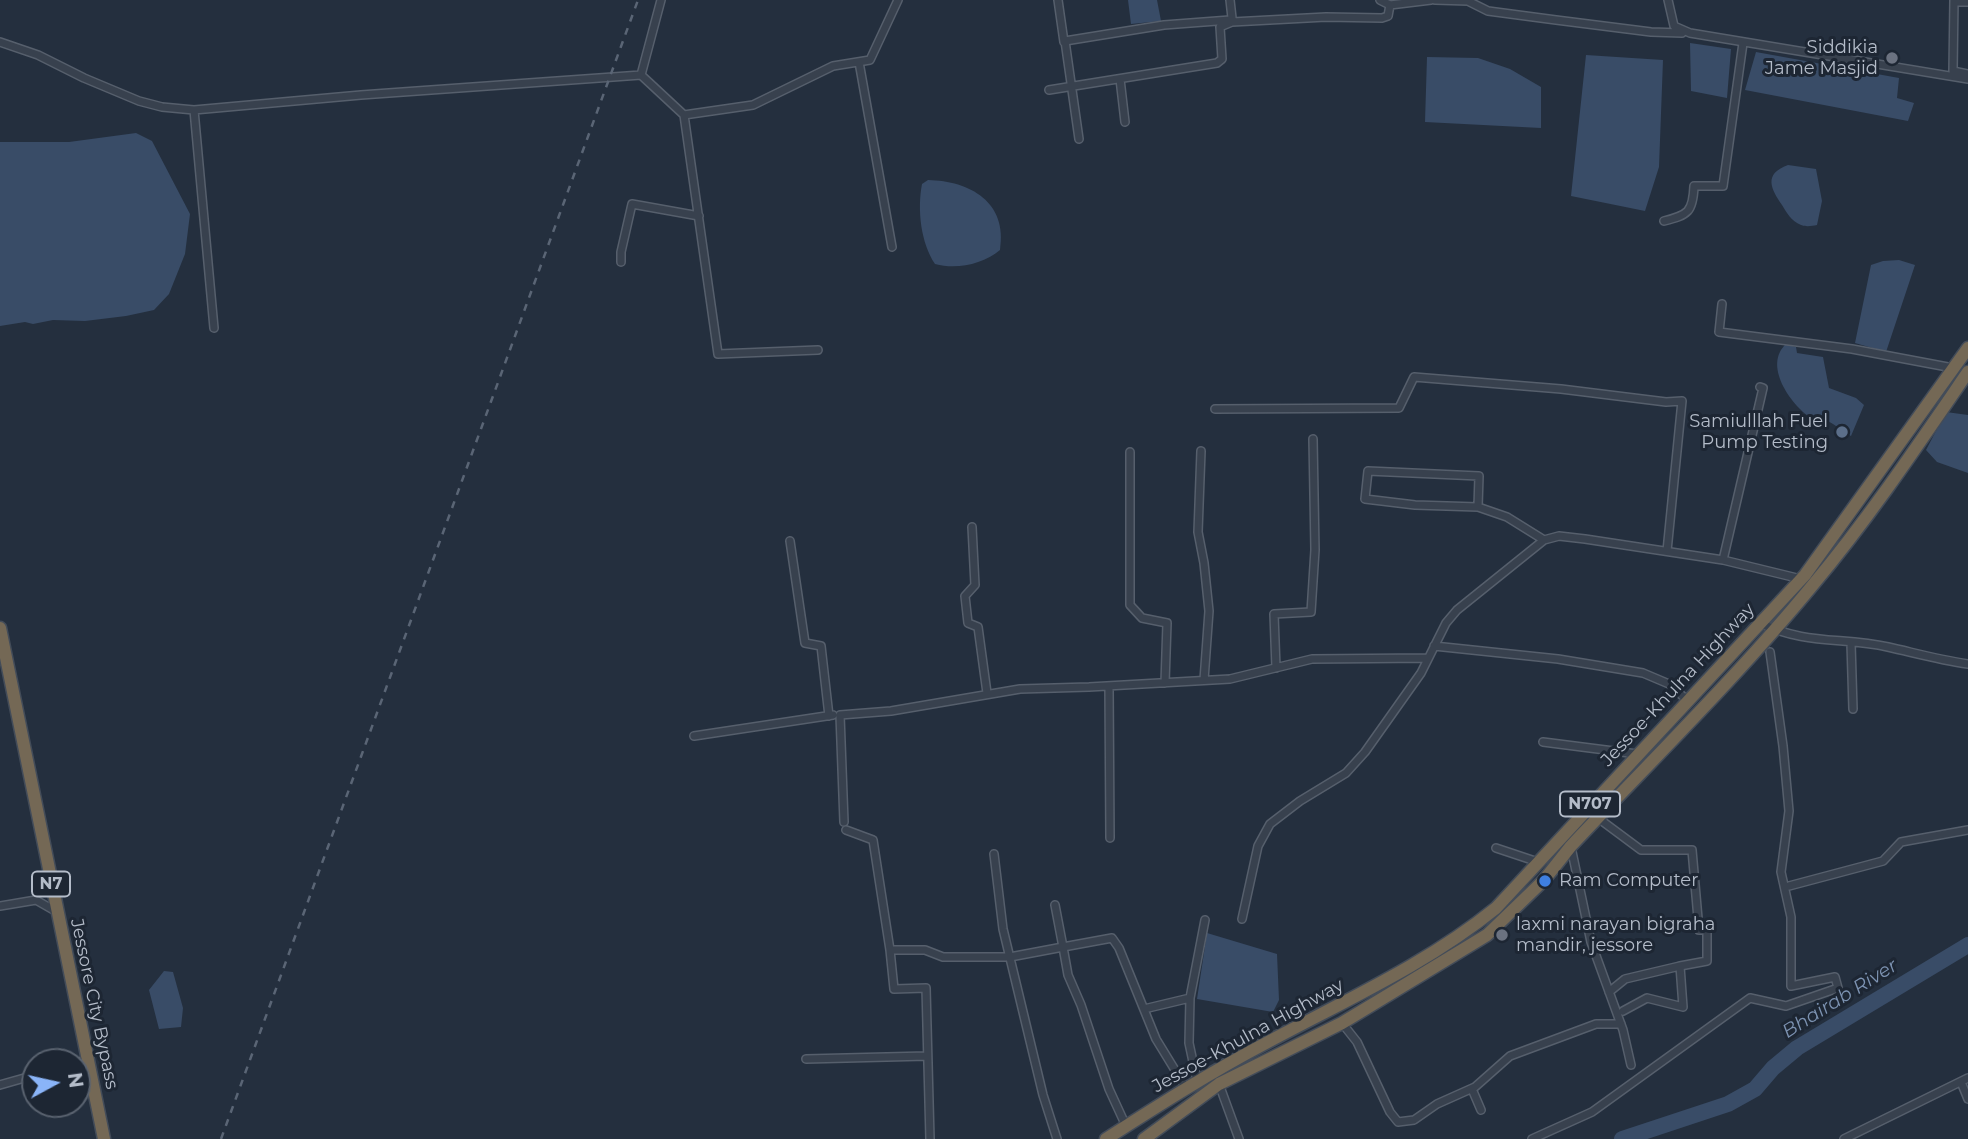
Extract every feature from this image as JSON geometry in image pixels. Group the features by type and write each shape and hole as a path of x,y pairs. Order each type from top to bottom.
{"highway":[{"name":"Jessoe-Khulna Highway","path":"1106,1139 1186,1088 1401,972 1445,945 1496,908 1801,579 1968,348"},
{"name":"Jessoe-Khulna Highway","path":"1143,1139 1219,1084 1342,1023 1487,935 1544,880 1571,846 1775,630 1870,513 1968,372"},
{"name":"Jessore City Bypass","path":"0,628 57,912 80,1048"},
{"name":"Jessore City Bypass","path":"91,1093 104,1139"}],"street":[{"path":"641,75 662,0"},
{"path":"684,115 753,105 832,66 870,60 898,0"},
{"path":"1058,0 1079,139"},
{"path":"1064,42 1067,39 1164,25 1230,20 1230,0"},
{"path":"1380,0 1390,5 1433,0 1468,1 1488,10 1651,32 1690,33 1968,77"},
{"path":"1662,0 1668,0 1674,26 1690,33"},
{"path":"1968,2 1954,1 1953,71 1968,77"},
{"path":"1049,90 1217,63 1222,59 1220,27 1224,24 1326,17 1382,18 1388,16 1390,5"},
{"path":"0,42 38,55 139,101 162,107 194,110 641,75 684,115 718,354 818,349"},
{"path":"1664,221 1683,216 1688,211 1693,205 1694,186 1723,186 1742,43"},
{"path":"859,62 892,247"},
{"path":"1120,79 1125,122"},
{"path":"194,110 214,328"},
{"path":"621,262 632,204 699,216"},
{"path":"1722,304 1719,332 1852,349 1954,368"},
{"path":"1214,409 1399,408 1414,377 1561,389 1666,402 1682,401 1667,551"},
{"path":"1723,560 1763,388 1759,387"},
{"path":"1276,668 1274,614 1311,612 1315,550 1313,439"},
{"path":"1202,451 1198,532 1209,611 1204,680"},
{"path":"1130,452 1130,606 1142,618 1167,623 1164,683"},
{"path":"1478,507 1479,476 1368,471 1365,499 1415,505 1478,507 1507,517 1544,540"},
{"path":"972,527 975,585 965,596 968,623 978,627 987,693"},
{"path":"1242,919 1258,846 1270,824 1300,801 1346,774 1365,752 1421,673 1446,623 1457,610 1544,540 1559,536 1667,551 1723,560 1801,579"},
{"path":"790,541 805,643 821,646 829,716"},
{"path":"1760,623 1775,630 1814,640 1886,646 1934,659 1968,664"},
{"path":"1851,643 1853,709"},
{"path":"1434,646 1558,659 1643,673 1669,684 1687,700"},
{"path":"1532,1139 1592,1112 1750,998 1786,1006 1838,988 1835,977 1791,986 1791,917 1781,872 1789,811 1770,652"},
{"path":"694,736 829,716 891,711 1020,689 1230,679 1312,659 1428,658"},
{"path":"1109,686 1111,838"},
{"path":"840,715 845,826 873,840 894,989 926,988 930,1139"},
{"path":"1543,743 1637,754"},
{"path":"1598,818 1641,850 1692,850 1699,930 1707,930 1707,961 1625,979 1609,992"},
{"path":"1788,886 1883,861 1901,842 1968,831"},
{"path":"1571,846 1591,942 1621,1024 1631,1065"},
{"path":"1496,848 1538,862"},
{"path":"994,853 1003,929 1043,1095 1057,1139"},
{"path":"0,906 36,900 57,912"},
{"path":"1055,905 1068,975 1109,1089 1126,1126"},
{"path":"1196,1076 1189,1043 1190,998 1205,920"},
{"path":"890,950 925,950 943,957 1010,957 1112,938 1119,948 1157,1039 1186,1088"},
{"path":"1623,1012 1647,998 1683,1007 1680,967"},
{"path":"1144,1009 1190,998"},
{"path":"1342,1023 1357,1042 1390,1112 1398,1122 1415,1120 1437,1104 1472,1089 1510,1056 1596,1024 1621,1024"},
{"path":"806,1059 927,1056"},
{"path":"0,1085 21,1079"},
{"path":"1844,1139 1964,1080 1968,1099"},
{"path":"1219,1084 1239,1139"},
{"path":"1472,1089 1481,1110"}],"water":[{"path":"1128,0 1157,0 1161,21 1131,24"},
{"path":"1690,43 1731,49 1727,98 1691,91"},
{"path":"1756,52 1899,78 1897,98 1914,103 1908,121 1745,90"},
{"path":"1586,55 1663,60 1659,167 1645,211 1571,196"},
{"path":"1427,57 1478,58 1510,69 1541,87 1541,128 1425,122"},
{"path":"136,133 152,141 190,214 185,254 169,294 154,310 126,316 0,326 0,142 69,142"},
{"path":"1788,165 1816,169 1822,201 1817,225 1805,226 1795,221 1772,188 1772,177"},
{"path":"928,180 958,185 983,197 998,219 1000,250 986,259 969,264 935,264 926,246 920,215 922,184"},
{"path":"1899,260 1915,265 1886,352 1855,343 1871,265"},
{"path":"1786,344 1796,347 1797,353 1823,357 1829,388 1856,398 1864,405 1851,436 1830,422 1811,418 1788,394 1778,373 1777,362"},
{"path":"1946,412 1968,415 1968,473 1937,462 1926,450"},
{"path":"1207,933 1277,954 1279,1000 1273,1012 1197,999"},
{"path":"164,971 173,972 183,1008 181,1027 159,1029 149,990"}],"waterway":[{"name":"Bhairab River","path":"1622,1139 1728,1104 1755,1089 1773,1068 1797,1048 1968,945"}],"railway":[{"path":"221,1139 638,0"}],"place":[{"name":"Siddikia Jame Masjid","path":"1892,58"},
{"name":"Samiulllah Fuel Pump Testing","path":"1842,432"},
{"name":"Ram Computer","path":"1545,881"},
{"name":"laxmi narayan bigraha mandir, jessore","path":"1502,935"}]}
